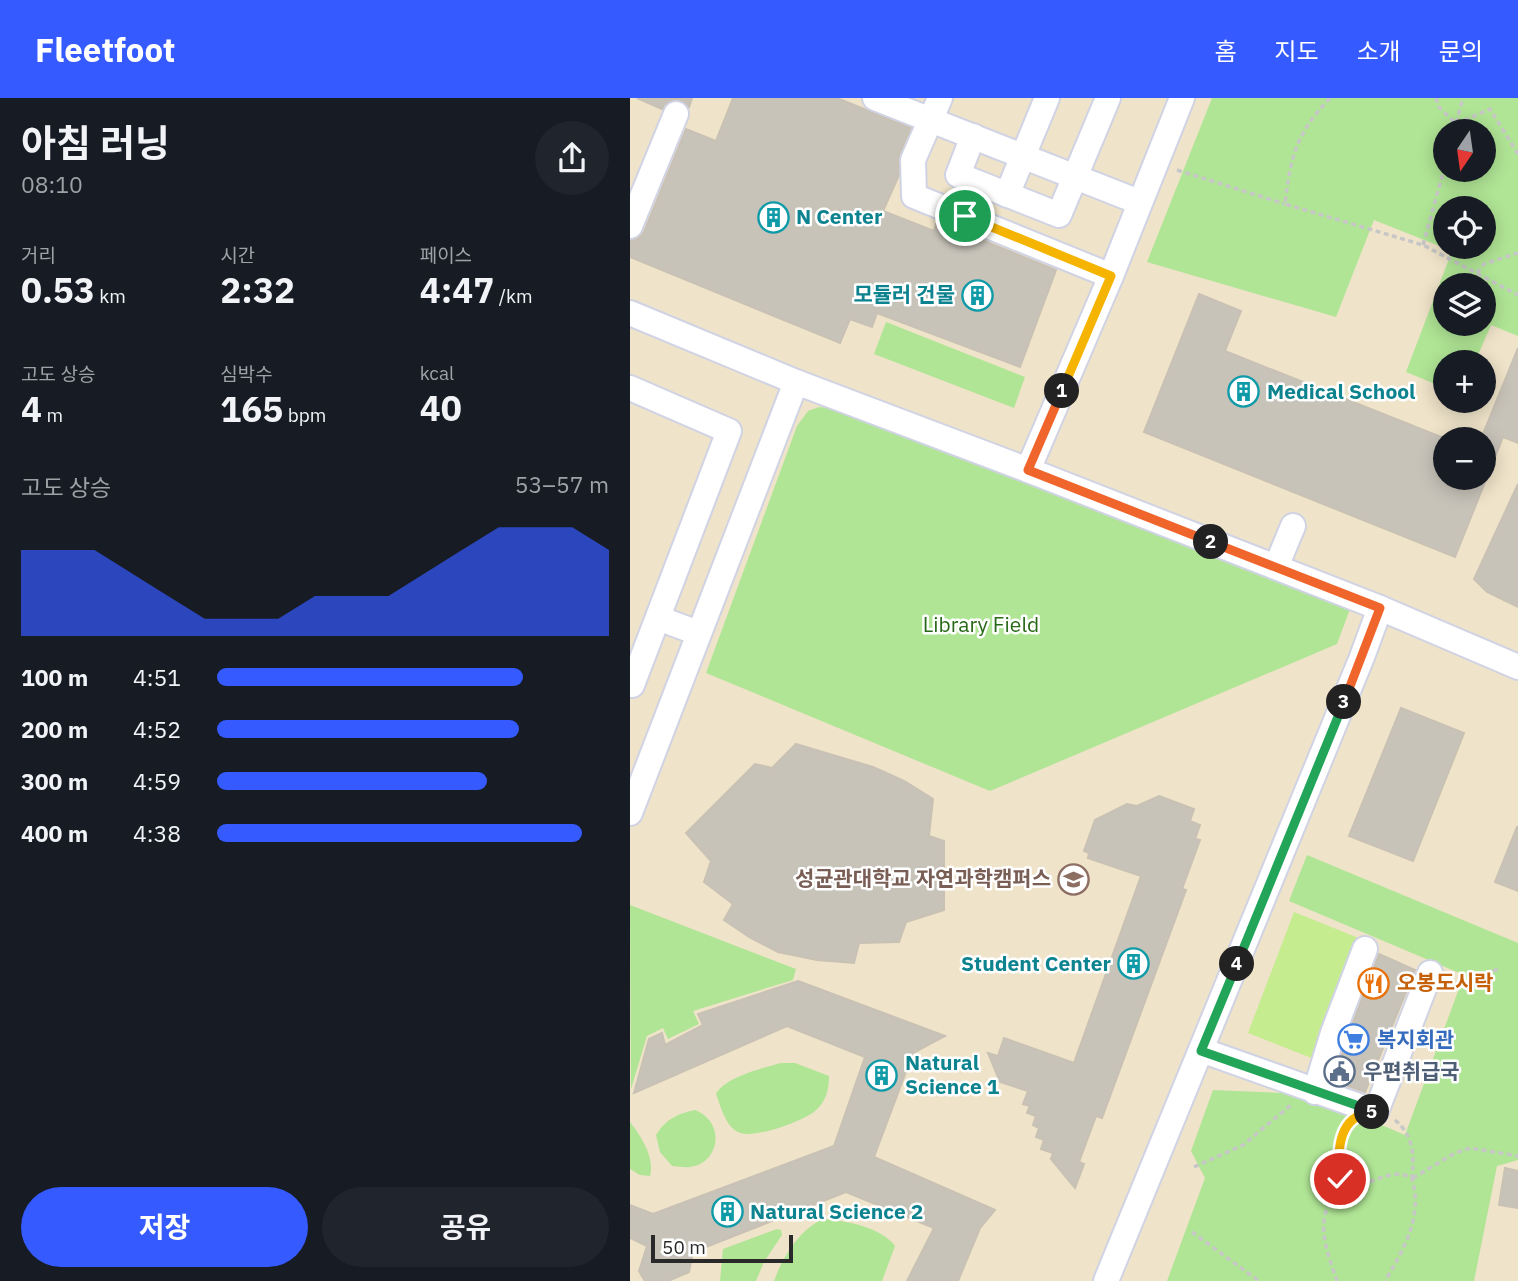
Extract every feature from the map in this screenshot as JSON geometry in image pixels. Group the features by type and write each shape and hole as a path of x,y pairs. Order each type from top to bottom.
{"lane":[{"path":"875,98 936,109 973,136 1139,202"},
{"path":"1006,195 1047,98"},
{"path":"973,136 958,175 1059,215 1108,98"},
{"path":"1028,470 1111,276 1182,98"},
{"path":"936,109 913,160 914,195 1111,276"},
{"path":"630,226 676,114"},
{"path":"630,314 796,382 1380,608 1518,667"},
{"path":"630,813 796,382"},
{"path":"630,388 729,431 632,685 630,684"},
{"path":"1276,567 1293,526"},
{"path":"1106,1281 1380,608"},
{"path":"658,618 698,633"},
{"path":"1314,1092 1332,1033 1365,949"},
{"path":"1201,1051 1376,1112 1430,973"}],"path":[{"path":"1285,204 1289,172 1297,143 1310,120 1330,98"},
{"path":"1436,98 1439,107 1451,119"},
{"path":"1457,119 1463,98"},
{"path":"1467,119 1490,108 1518,154"},
{"path":"1155,163 1423,245 1476,273 1484,264 1518,253"},
{"path":"1423,245 1440,182"},
{"path":"1496,283 1518,295"},
{"path":"1454,988 1498,969"},
{"path":"1194,1167 1242,1145 1283,1110 1314,1092"},
{"path":"1343,1191 1339,1156 1342,1138 1353,1118 1376,1112 1393,1118 1409,1135 1413,1155 1415,1218 1385,1281"},
{"path":"1412,1178 1440,1160 1470,1148 1518,1156"},
{"path":"1337,1281 1323,1237 1324,1219 1337,1195 1387,1175 1405,1174 1412,1178"},
{"path":"1192,1232 1259,1281"}],"shaded area":[{"name":"성균관대학교 자연과학캠퍼스","path":"630,98 1518,98 1518,1281 630,1281"}],"green space":[{"path":"1212,98 1518,98 1518,336 1496,327 1496,273 1444,273 1449,259 1496,259 1496,196 1433,196 1433,243 1374,220 1336,317 1147,262"},
{"path":"1433,301 1433,336 1486,336 1480,350 1433,350 1433,383 1406,372"},
{"path":"886,322 1025,377 1014,408 874,354"},
{"name":"Library Field","path":"819,407 839,409 1350,609 1337,644 990,791 706,673 797,426 808,411"},
{"path":"1307,855 1518,943 1518,1160 1497,1166 1474,1281 1167,1281 1205,1178 1191,1151 1213,1090 1309,1094 1405,1135 1464,975 1289,901"},
{"path":"630,905 796,969 793,980 693,1011 699,1024 668,1039 663,1028 647,1036 631,1089"},
{"path":"1294,912 1361,939 1314,1059 1248,1033"},
{"path":"781,1063 795,1063 829,1076 822,1104 809,1115 766,1132 738,1132 727,1120 716,1094 736,1078"},
{"path":"695,1110 712,1124 715,1133 713,1151 708,1159 700,1164 688,1167 672,1166 660,1152 656,1135 673,1118"},
{"path":"630,1122 649,1155 650,1176 640,1175 630,1169"},
{"path":"822,1219 862,1226 889,1239 895,1246 882,1281 774,1281 792,1246 813,1224"},
{"path":"777,1229 781,1230 782,1235 764,1262 756,1281 720,1281 723,1249"}],"building":[{"path":"637,98 692,98 689,107 675,99 662,109"},
{"name":"N Center","path":"733,98 837,98 911,128 899,155 899,175 883,211 934,231 937,222 1056,270 1020,367 877,313 872,327 850,319 840,343 630,257 630,241 639,238 644,232 686,129 716,141"},
{"name":"Medical School","path":"1199,294 1241,311 1225,351 1433,434 1433,490 1482,490 1455,557 1144,432"},
{"name":"Medical School","path":"1518,348 1518,443 1503,437 1496,454 1496,427 1486,427 1492,413 1496,413 1496,402"},
{"path":"1518,484 1518,607 1487,592 1474,579"},
{"path":"1401,708 1464,733 1413,861 1349,836"},
{"path":"796,744 873,767 904,781 933,799 929,836 944,841 944,910 906,922 899,942 859,943 854,963 817,960 778,952 724,920 733,904 704,882 711,861 686,833 755,764 772,768"},
{"name":"Student Center","path":"1159,796 1194,809 1190,821 1200,825 1195,839 1200,840 1182,889 1186,890 1102,1118 1096,1116 1079,1162 1084,1164 1075,1188 1051,1159 1053,1153 1041,1149 1044,1140 1036,1137 1039,1128 1033,1125 1036,1116 1027,1113 1030,1106 1023,1104 1028,1091 1000,1082 988,1053 998,1056 1004,1038 1074,1063 1141,876 1088,858 1089,853 1084,851 1095,820 1127,804 1137,806"},
{"path":"1518,827 1518,891 1495,882"},
{"path":"1379,954 1415,970 1365,1092 1334,1081 1347,1038"},
{"path":"798,981 945,1036 913,1053 874,1157 995,1210 980,1228 958,1281 907,1281 934,1228 846,1192 693,1252 689,1272 668,1281 645,1281 639,1271 647,1246 630,1238 630,1205 653,1214 834,1146 865,1057 787,1026 634,1093 649,1039 662,1033 665,1045 703,1025 698,1014"},
{"path":"1505,1168 1518,1171 1518,1208 1499,1205"}],"place":[{"name":"N Center","path":"773,217"},
{"name":"모듈러 건물","path":"978,295"},
{"name":"Medical School","path":"1244,392"},
{"name":"성균관대학교 자연과학캠퍼스","path":"1074,879"},
{"name":"Student Center","path":"1134,964"},
{"name":"오봉도시락","path":"1374,983"},
{"name":"복지회관","path":"1354,1040"},
{"name":"우편취급국","path":"1340,1072"},
{"name":"Natural Science 1","path":"882,1075"},
{"name":"Natural Science 2","path":"727,1212"}],"route":[{"path":"965,216 1111,276 1028,470 1380,608 1201,1051 1376,1112 1353,1118 1345,1130 1339,1146 1340,1179"}]}
